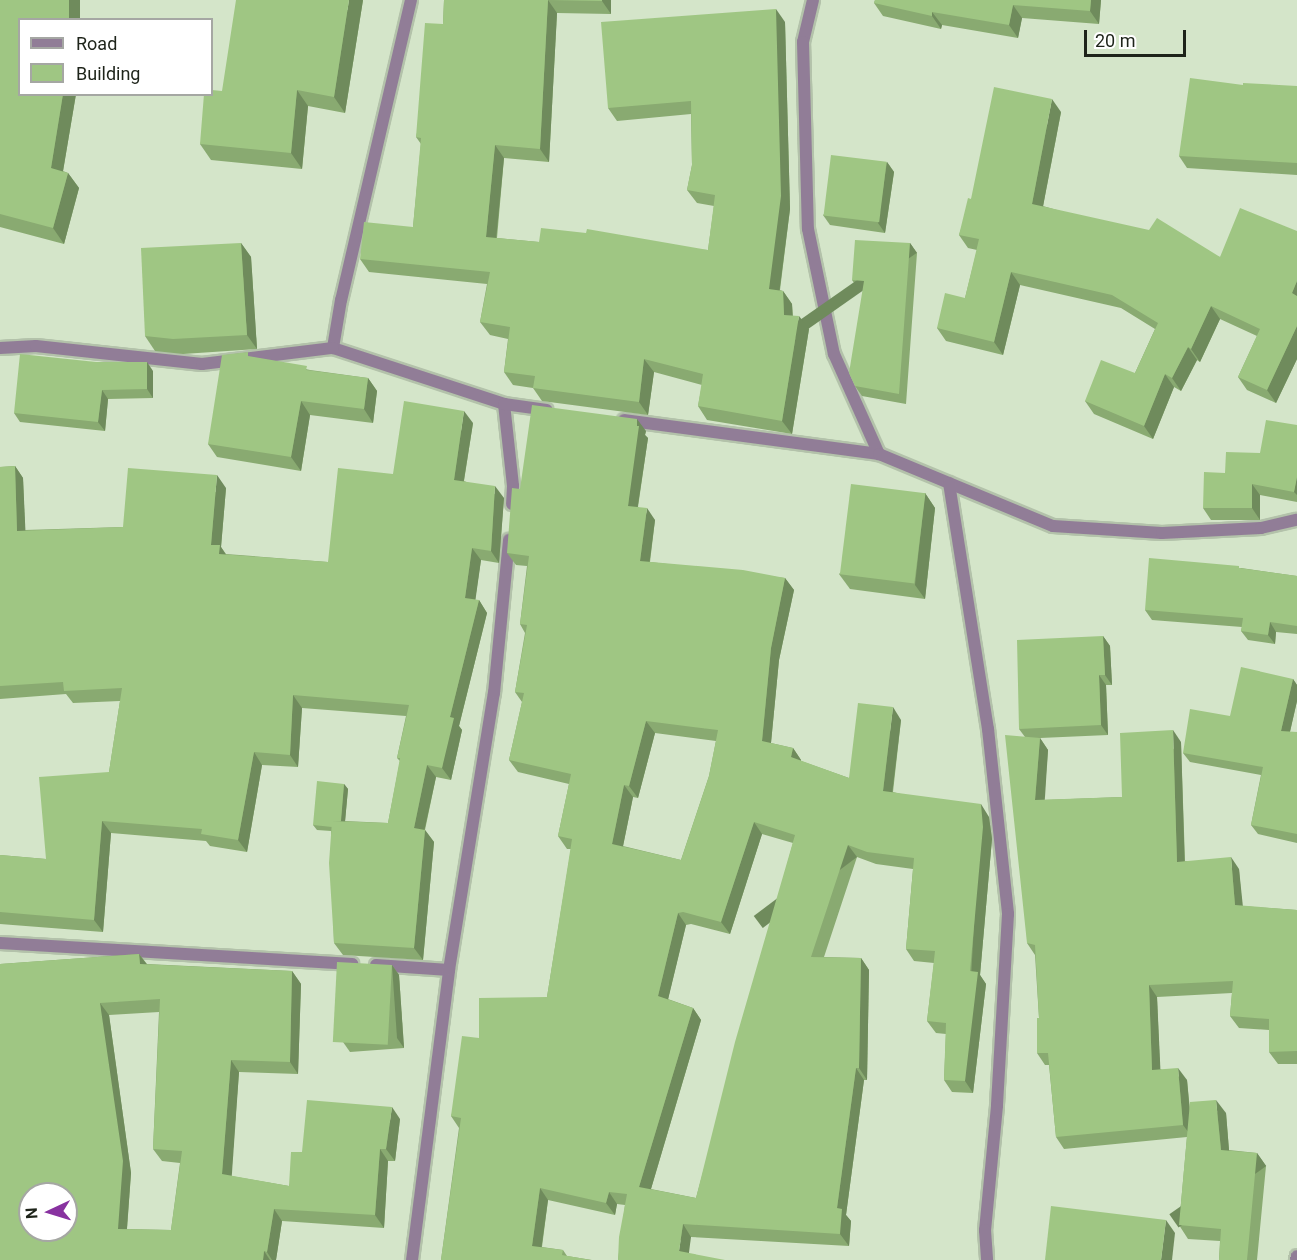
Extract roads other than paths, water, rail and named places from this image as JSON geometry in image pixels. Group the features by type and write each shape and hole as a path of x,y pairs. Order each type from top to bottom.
{"street":[{"path":"333,348 341,300 411,0"},
{"path":"813,0 803,42 808,229 834,354 879,454"},
{"path":"0,348 36,346 202,364 333,348 504,404 563,412"},
{"path":"412,1260 449,970 494,693 513,486 504,404"},
{"path":"610,418 879,454 1053,526 1162,533 1261,528 1297,520"},
{"path":"949,483 988,729 1008,914 998,1106 985,1230 987,1260"},
{"path":"0,943 449,970"}]}
